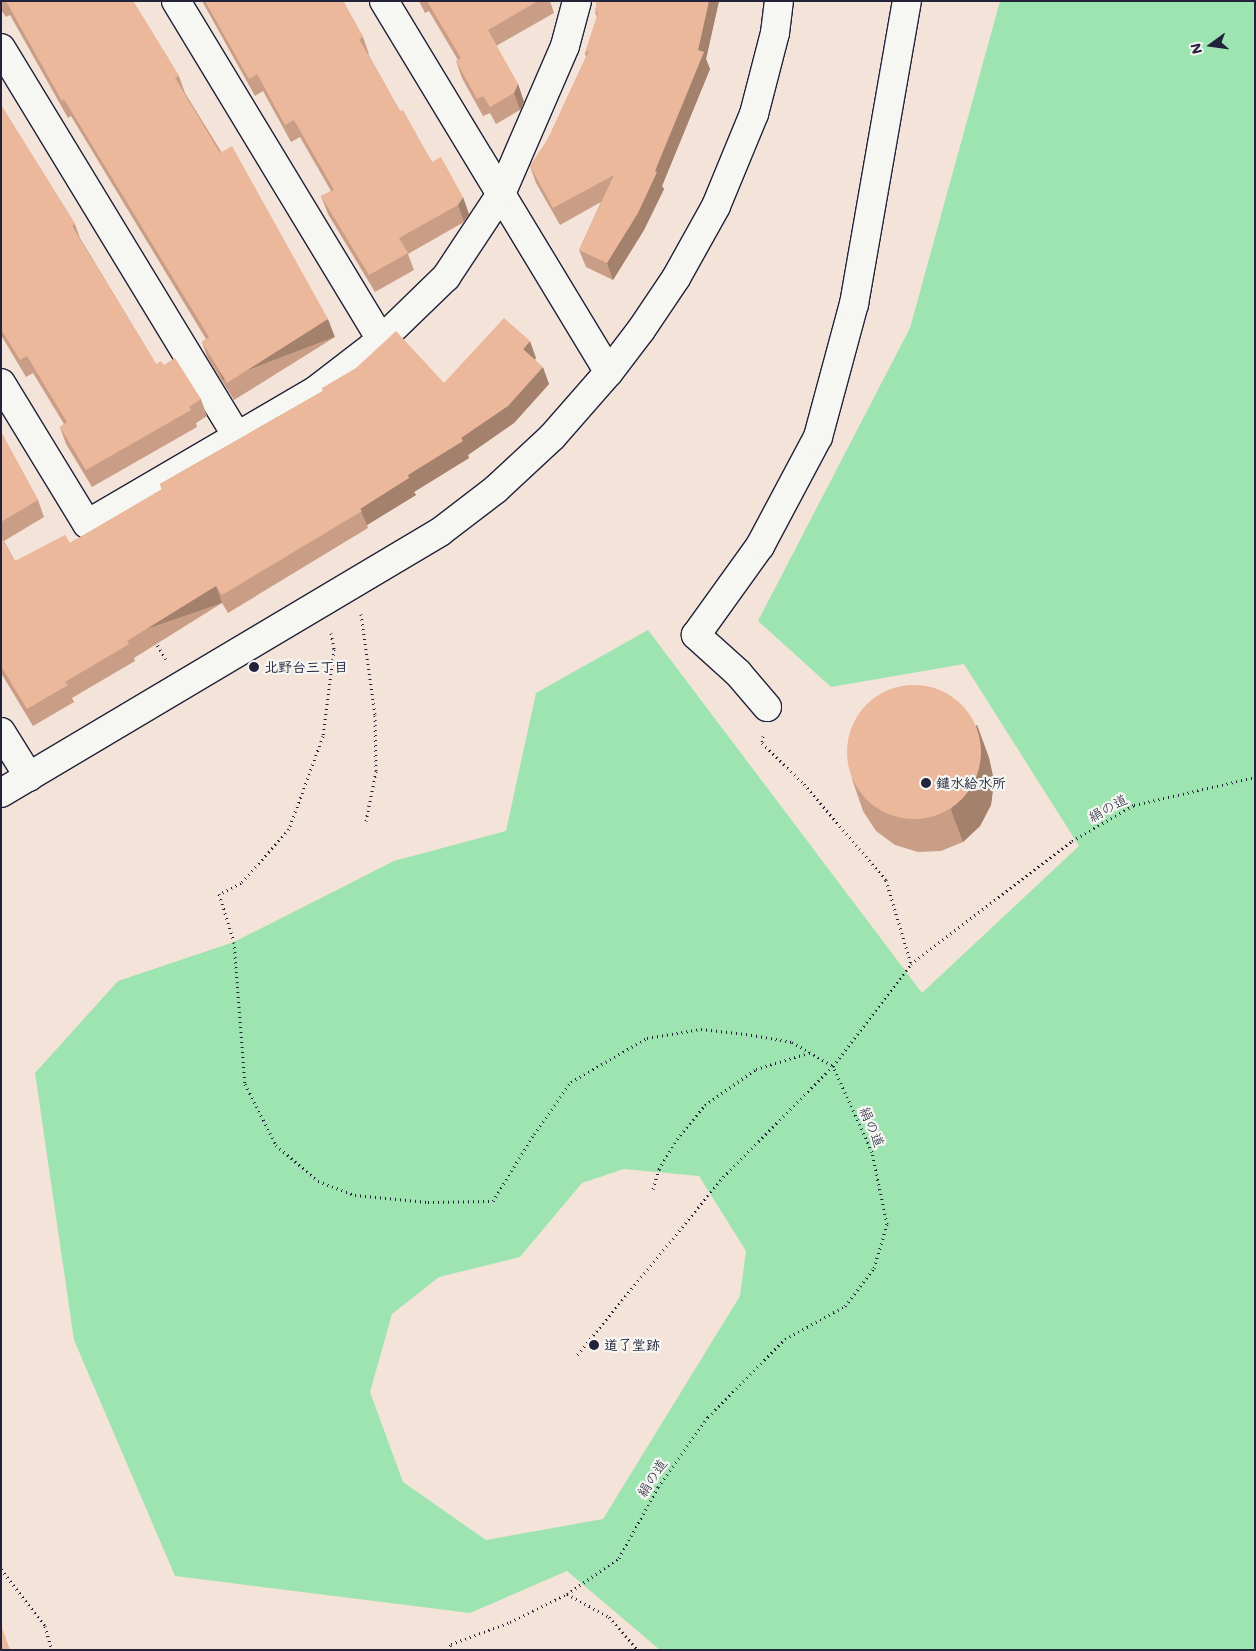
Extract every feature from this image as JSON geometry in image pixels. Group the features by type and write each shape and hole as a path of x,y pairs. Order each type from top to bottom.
{"street":[{"path":"176,1 381,340"},
{"path":"384,1 609,372"},
{"path":"1,383 87,524 316,390 381,340 446,277 501,194 565,46 577,1"},
{"path":"1,793 326,603 440,532 496,489 552,437 609,372 676,278 716,206 754,114 774,32 779,1"},
{"path":"767,707 738,672 696,634 760,546 818,437 854,304 907,1"},
{"path":"1,48 237,436"},
{"path":"1,732 29,777"}],"path":[{"path":"352,587 365,626 375,715 376,771 366,821"},
{"path":"326,603 334,649 324,736 289,829 241,883 219,894 234,942 245,1084 276,1146 318,1181 356,1195 428,1202 493,1201 534,1134 571,1082 647,1038 701,1029 792,1042 813,1052 833,1066 724,1176 576,1356"},
{"path":"152,636 182,687"},
{"path":"767,707 762,743 804,784 886,880 912,964"},
{"name":"絹の道","path":"446,1650 451,1644 510,1622 567,1594 619,1558 658,1487 708,1417 785,1339 845,1306 874,1268 887,1224 872,1152 833,1066 912,964 1072,841 1134,805 1255,777"},
{"path":"653,1189 660,1169 677,1139 706,1105 756,1069 813,1052"},
{"path":"1,1569 45,1626 52,1650"},
{"path":"567,1594 608,1618 638,1650"}],"green space":[{"path":"1000,1 1255,1 1255,1650 660,1650 567,1571 470,1613 175,1576 74,1340 35,1073 118,981 234,942 394,861 506,831 536,693 648,630 922,993 1079,846 964,664 831,687 758,621 910,328","holes":["624,1169 699,1176 746,1251 740,1296 603,1519 486,1540 403,1482 370,1392 392,1314 439,1277 520,1257 582,1183"]}],"building":[{"path":"6,1 133,1 179,76 175,78 220,153 232,146 328,319 227,383 202,342 209,337 64,99 62,101"},
{"path":"205,1 343,1 363,37 359,39 400,111 403,110 432,162 441,157 463,197 458,205 399,238 408,253 369,275 321,196 334,190 294,120 285,125 257,74 249,79"},
{"path":"427,1 538,1 488,30 518,84 514,93 490,107 483,96 477,99 456,61 461,58"},
{"path":"597,1 709,1 698,50 704,52 655,171 657,172 638,213 607,263 579,250 614,175 553,208 530,166 548,139 589,51 585,53 598,13 595,12"},
{"path":"1,105 75,224 72,226 156,364 161,361 164,365 175,358 201,399 189,407 191,410 86,470 60,427 67,422 27,356 20,360 1,329"},
{"path":"504,318 530,341 523,349 543,367 508,406 461,438 463,441 408,475 409,478 360,509 362,511 222,595 216,586 127,641 129,644 65,682 68,685 27,709 1,666 1,537 15,561 65,535 70,543 162,489 160,484 323,391 322,388 356,368 396,331 444,383"},
{"path":"1,432 38,500 1,522"},
{"name":"鑓水給水所","path":"914,685 940,690 962,704 976,726 981,752 976,778 962,800 940,814 914,819 888,814 866,800 852,778 847,752 852,726 866,704 888,690"},
{"path":"1,1625 10,1650 1,1650"}],"place":[{"name":"北野台三丁目","path":"254,667"},
{"name":"鑓水給水所","path":"926,783"},
{"name":"道了堂跡","path":"594,1345"}]}
